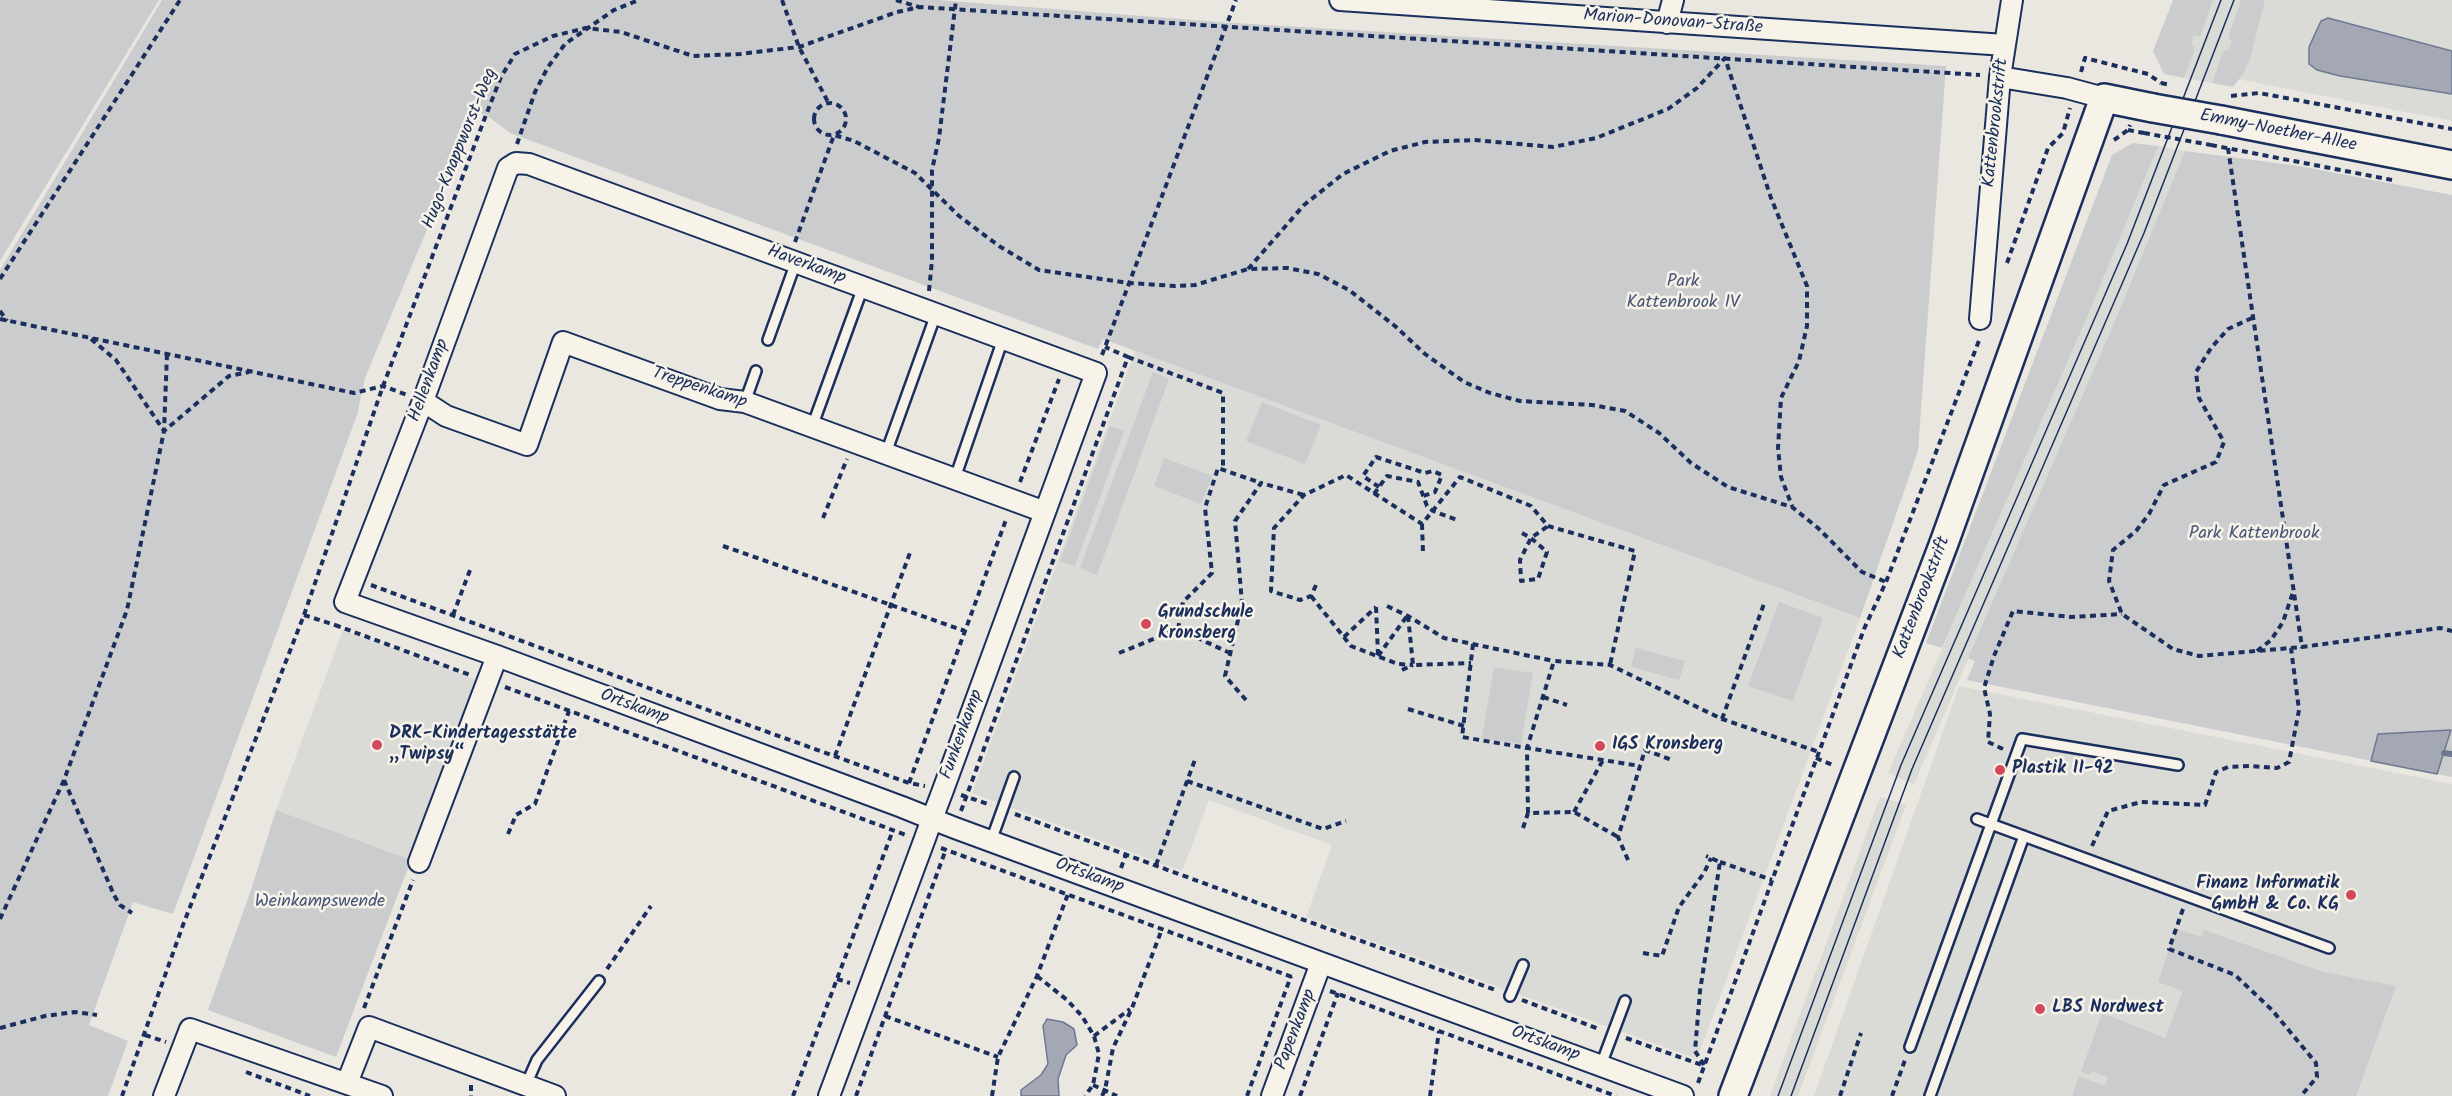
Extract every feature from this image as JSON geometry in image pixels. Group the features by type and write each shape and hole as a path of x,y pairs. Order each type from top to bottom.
{"main road":[{"name":"Emmy-Noether-Allee","path":"2104,98 2153,108 2225,108 2452,165"},
{"name":"Kattenbrookstrift","path":"1733,1096 1944,543 2104,98"}],"street":[{"name":"Marion-Donovan-Straße","path":"1340,0 2005,45"},
{"path":"1667,23 1673,0"},
{"name":"Kattenbrookstrift","path":"1980,327 2000,76 2012,0"},
{"path":"2000,76 2067,88 2104,98"},
{"name":"Haverkamp","path":"516,163 529,164 1096,373"},
{"name":"Hellenkamp","path":"345,602 423,401 508,168 516,163"},
{"name":"Treppenkamp","path":"423,401 446,416 527,445 563,342 720,399 745,402 1045,512"},
{"name":"Funkenkamp","path":"829,1096 1096,373"},
{"name":"Ortskamp","path":"345,602 1600,1065 1690,1091"},
{"path":"419,862 496,656"},
{"name":"Papenkamp","path":"1272,1096 1321,963"},
{"path":"347,1083 369,1028 555,1096"},
{"path":"165,1096 190,1029 382,1096"}],"lane":[{"path":"768,340 792,261"},
{"path":"812,427 863,286"},
{"path":"886,453 931,312"},
{"path":"955,478 1004,339"},
{"path":"745,402 756,371"},
{"path":"1910,1047 2022,739 2178,765"},
{"path":"991,841 1014,777"},
{"path":"1977,819 2329,948"},
{"path":"1930,1096 2024,836"},
{"path":"1510,996 1522,965"},
{"path":"526,1085 537,1060 599,981"},
{"path":"1600,1065 1625,1001"}],"path":[{"path":"0,279 180,0"},
{"path":"516,163 515,149 540,84 565,44 614,10 639,0"},
{"path":"782,0 799,47 828,102 842,107 845,113 845,126 834,135 792,261"},
{"path":"896,0 920,7"},
{"path":"931,312 932,170 939,138 956,0"},
{"path":"1096,373 1236,0"},
{"name":"Hugo-Knappworst-Weg","path":"122,1096 183,925 304,615 383,386 501,78 515,54 553,36 586,28 621,32 693,56 740,54 799,47 897,12 920,7 2000,76"},
{"path":"1248,269 1304,205 1343,174 1390,151 1425,142 1474,140 1553,147 1596,138 1668,109 1697,88 1725,58 1771,198 1807,286 1807,326 1798,361 1781,398 1778,448 1781,477 1792,507"},
{"path":"2225,108 2259,93 2452,129"},
{"path":"828,102 817,109 814,122 821,133 854,141 915,173 959,216 999,246 1040,270 1129,283 1195,285 1248,269 1287,268 1318,274 1348,290 1395,326 1425,354 1464,382 1490,393 1520,401 1592,405 1625,411 1659,433 1692,463 1728,487 1792,507 1818,528 1862,572 1887,582"},
{"path":"2128,130 2396,181"},
{"path":"2006,263 2048,148 2062,133"},
{"path":"2228,148 2302,647"},
{"path":"0,312 7,321"},
{"path":"2252,318 2228,329 2211,348 2196,372 2199,398 2224,442 2216,462 2164,485 2149,514 2136,531 2113,550 2109,581 2122,614 2173,649 2199,656 2302,647 2440,628 2452,631"},
{"path":"0,319 354,393 383,386"},
{"path":"1690,1091 1705,1066 1864,628 1887,582 1980,327"},
{"path":"90,338 116,360 164,431"},
{"path":"1105,347 1223,393 1223,470"},
{"path":"0,919 64,780 127,610 164,431 167,354"},
{"path":"856,1096 1128,357"},
{"path":"793,1096 1065,362"},
{"path":"164,431 229,376 253,371"},
{"path":"823,518 854,441"},
{"path":"1379,487 1363,476 1376,457 1425,473 1433,471 1442,475 1435,492 1423,496"},
{"path":"1178,629 1183,602 1212,573 1205,508 1218,468 1304,495"},
{"path":"1316,585 1311,596 1300,600 1271,591 1274,528 1304,495 1346,475 1422,524"},
{"path":"1374,494 1387,477 1418,482 1427,506 1433,511 1456,520"},
{"path":"1423,553 1422,524 1460,477 1531,506 1548,526 1635,551 1610,665"},
{"path":"1246,700 1225,676 1242,603 1235,521 1261,483"},
{"path":"1522,533 1531,538 1549,553 1538,579 1521,581 1520,560 1531,538 1548,526"},
{"path":"723,546 966,631"},
{"path":"835,756 911,550"},
{"path":"453,615 470,570"},
{"path":"354,578 909,783 967,796 1612,1034 1705,1066"},
{"path":"2257,651 2271,640 2283,622 2294,588"},
{"path":"1311,596 1351,646 1398,664 1471,663"},
{"path":"1722,719 1765,601"},
{"path":"335,625 345,602"},
{"path":"1387,606 1444,638 1554,661 1610,665 1722,719 1819,752"},
{"path":"1344,638 1376,607 1378,656"},
{"path":"2015,760 2011,753 1988,742 1990,714 1984,688 1994,656 2013,611 2071,617 2122,614"},
{"path":"304,615 1616,1096"},
{"path":"1378,656 1408,616"},
{"path":"1408,616 1413,665"},
{"path":"1119,653 1178,629 1230,653"},
{"path":"1473,644 1462,738 1640,766"},
{"path":"2086,860 2108,811 2141,802 2205,805 2216,772 2228,767 2239,766 2277,768 2289,762 2299,710 2291,648"},
{"path":"1524,828 1528,813 1527,748 1554,661"},
{"path":"1402,670 1413,665"},
{"path":"1543,697 1568,705"},
{"path":"1408,709 1464,726"},
{"path":"508,834 516,815 535,804 569,711"},
{"path":"1618,837 1645,750 1672,760"},
{"path":"1156,865 1196,757"},
{"path":"1574,812 1603,760"},
{"path":"64,780 114,895 120,905 132,913"},
{"path":"1187,781 1323,829 1346,821"},
{"path":"1528,813 1574,812 1618,837 1628,860"},
{"path":"1643,953 1662,956 1679,907 1704,873 1708,857 1772,880"},
{"path":"369,1028 362,1016 419,862"},
{"path":"1705,1066 1695,1051 1700,991 1720,862"},
{"path":"992,1096 998,1057 1037,976 1068,894"},
{"path":"2187,897 2169,949 2235,975 2272,1010 2316,1063 2317,1077 2301,1096"},
{"path":"599,981 651,906"},
{"path":"1102,1096 1113,1048 1132,1008 1162,929"},
{"path":"1247,1096 1299,954"},
{"path":"1037,976 1067,1000 1082,1016 1094,1036 1099,1054 1094,1085 1084,1096"},
{"path":"1300,1096 1338,993"},
{"path":"1094,1036 1132,1008"},
{"path":"0,1028 45,1016 75,1012 97,1015"},
{"path":"885,1016 998,1057"},
{"path":"1430,1096 1439,1031"},
{"path":"1840,1096 1861,1033"},
{"path":"1892,1096 1910,1047"},
{"path":"1094,1085 1117,1096"}],"shaded area":[{"path":"2213,0 2241,0 2228,38 2232,40 2229,49 2223,51 2212,83 2184,78 2194,52 2190,45 2194,34 2200,36"},
{"path":"2248,0 2452,0 2452,121 2227,77"},
{"path":"2328,18 2452,51 2452,94 2340,76 2317,70 2309,64 2309,47 2321,21"},
{"path":"2158,146 2185,151 2114,323 1914,784 1888,773 2088,315"},
{"path":"1135,351 1860,618 1697,1059 1306,917 1332,845 1209,800 1182,871 972,793"},
{"name":"DRK-Kindertagesstätte „Twipsy“","path":"343,630 477,680 411,860 276,810"},
{"path":"1959,686 2452,784 2452,1096 1814,1096"},
{"path":"2451,730 2437,774 2371,761 2378,734"},
{"path":"1880,797 1906,805 1798,1096 1770,1096"},
{"path":"1047,1019 1063,1022 1074,1029 1077,1045 1066,1055 1058,1079 1059,1096 1021,1096 1021,1090 1041,1075 1048,1064 1043,1026"}],"green space":[{"path":"0,0 159,0 0,261"},
{"name":"Park Kattenbrook IV","path":"162,0 938,0 1219,22 1946,66 1918,451 1860,618 1103,339 1098,349 510,133 486,115 476,112 365,378 357,415 173,914 133,902 89,1025 128,1041 108,1096 0,1096 0,270"},
{"path":"2173,0 2213,0 2200,37 2194,35 2191,45 2194,47 2194,52 2184,78 2164,74 2153,51"},
{"path":"2241,0 2265,0 2250,59 2243,74 2233,87 2212,83 2223,51 2229,49 2232,41 2228,38"},
{"path":"2133,143 2158,146 2088,315 1942,648 1926,643 2112,155"},
{"name":"Park Kattenbrook","path":"2185,151 2299,166 2452,195 2452,777 1967,680 1975,661 1968,658 2114,323"},
{"path":"1153,372 1169,379 1097,575 1080,568"},
{"path":"1262,402 1321,425 1305,464 1246,441"},
{"path":"1110,426 1124,431 1075,566 1060,561"},
{"path":"1164,458 1212,476 1201,504 1154,486"},
{"path":"1779,602 1823,618 1793,701 1748,686"},
{"path":"1636,648 1685,661 1679,680 1631,667"},
{"path":"1494,667 1533,673 1521,744 1482,738"},
{"name":"Weinkampswende","path":"276,810 411,860 336,1057 208,1010 251,890"},
{"path":"2176,929 2202,937 2204,930 2324,972 2396,986 2356,1096 2072,1096 2079,1076 2104,1086 2108,1078 2092,1071 2090,1075 2081,1072 2102,1013 2165,1038 2183,991 2158,982"}],"waterway":[{"path":"2444,753 2452,754"}],"tram line":[{"path":"1778,1096 1901,765 2127,244 2221,0"},
{"path":"1791,1096 1912,769 2144,233 2234,0"}],"place":[{"name":"Grundschule Kronsberg","path":"1146,624"},
{"name":"DRK-Kindertagesstätte „Twipsy“","path":"377,745"},
{"name":"IGS Kronsberg","path":"1600,746"},
{"name":"Plastik II-92","path":"2000,770"},
{"name":"Finanz Informatik GmbH & Co. KG","path":"2351,895"},
{"name":"LBS Nordwest","path":"2040,1009"}]}
